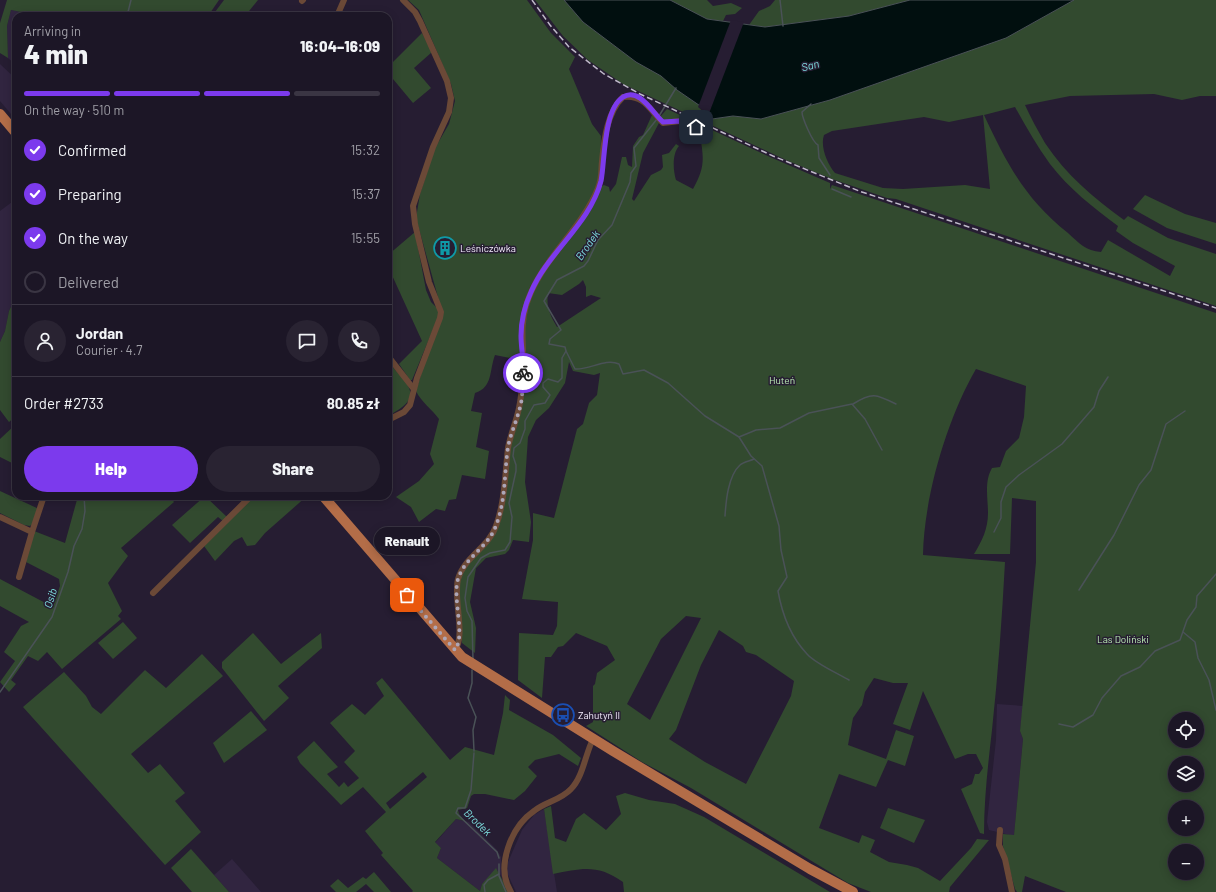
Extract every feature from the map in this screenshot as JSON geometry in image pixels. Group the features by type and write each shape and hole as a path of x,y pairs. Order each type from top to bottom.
{"main road":[{"path":"0,114 12,128"},
{"path":"326,500 455,650 473,665 810,869 853,892"}],"street":[{"path":"339,12 344,0"},
{"path":"392,418 404,412 410,405 413,388 440,318 441,312 430,282 415,224 413,206 433,147 449,112 451,98 447,81 420,21 415,12 403,0"},
{"path":"455,650 459,641 456,598 458,578 469,560 492,535 499,515 505,486 508,448 521,402 524,370 522,324 531,291 543,270 591,204 601,180 603,147 614,109 623,97 632,96 647,103 663,122 680,121 696,127"},
{"path":"392,361 413,388"},
{"path":"19,577 43,500"},
{"path":"153,593 247,500"},
{"path":"0,517 32,532"},
{"path":"511,892 505,881 504,870 507,851 514,835 527,816 534,810 572,789 593,739"},
{"path":"1000,830 999,845 1005,859 1012,892"}],"shaded area":[{"path":"11,10 21,12 12,12 12,62 8,58 7,26"},
{"path":"0,64 12,75 12,115 0,101"},
{"path":"12,202 12,305 9,311 5,331 0,342 0,211"},
{"path":"997,704 1023,706 1020,731 1023,739 1014,836 989,830 987,822 996,740"},
{"path":"544,809 557,892 516,892 507,873 508,862 522,830 534,815"},
{"path":"456,819 469,822 497,850 501,857 502,878 497,870 482,884 480,891 437,858 441,848 435,843"},
{"path":"232,859 261,892 229,892 214,875"}],"green space":[{"path":"7,0 219,0 211,12 21,12 11,10 7,26 8,58 0,53 0,23"},
{"path":"224,0 258,0 248,12 215,12"},
{"path":"408,0 527,0 551,33 575,57 569,69 592,124 601,136 600,187 604,185 609,187 610,192 616,184 622,157 626,157 628,165 632,167 633,146 639,137 643,135 652,115 659,123 643,153 632,199 634,201 651,175 661,170 663,167 662,155 669,153 676,144 679,146 675,153 674,162 676,180 693,189 702,169 703,157 700,136 695,136 697,130 700,129 700,126 682,119 663,121 660,117 667,109 830,183 830,189 832,185 1216,313 1216,892 1066,892 1025,876 1022,892 1017,892 1015,889 1003,846 1003,834 1014,835 1023,739 1020,731 1036,562 1036,501 1012,498 1010,554 974,554 986,530 988,513 988,479 992,468 1000,467 1006,451 1019,438 1024,417 1026,386 976,369 965,389 939,459 924,532 923,555 1005,562 998,667 985,795 984,834 980,833 961,789 972,784 975,774 979,774 983,768 976,754 968,754 955,759 923,691 910,730 893,724 908,683 893,683 874,678 865,692 862,705 853,718 848,745 886,759 896,730 914,736 905,766 888,760 876,787 839,774 819,828 859,843 862,835 875,840 870,852 889,862 918,868 940,881 971,848 977,839 989,840 950,887 949,892 871,892 848,883 691,788 642,762 586,726 593,722 593,686 595,684 597,673 615,660 607,646 576,633 563,646 558,647 551,657 545,657 542,698 518,680 519,633 553,635 557,626 558,602 522,599 533,540 533,513 554,518 577,429 583,424 589,403 597,395 600,373 594,375 573,371 569,362 565,383 549,408 536,420 528,437 525,482 531,522 529,542 513,540 509,550 505,554 486,558 476,568 470,602 476,628 475,653 462,643 457,592 463,570 494,535 509,451 520,414 524,328 530,297 547,259 530,287 521,315 521,360 495,355 488,383 485,387 475,393 471,411 482,413 476,447 489,451 485,479 462,475 456,499 449,500 445,511 436,509 419,522 411,507 396,497 419,481 434,464 430,454 439,419 421,399 416,391 441,308 416,218 420,194 435,148 449,124 455,101 451,84 419,10","holes":["583,280 586,287 586,297 591,295 601,298 557,327 549,311 548,293 562,295","686,616 701,618 650,720 627,704 661,639","719,630 743,646 746,652 756,655 794,681 791,696 746,784 705,762 669,739 676,730 701,665"]},
{"path":"535,0 564,0 583,22 636,62 661,76 677,90 709,112 712,119 733,116 761,119 830,100 1006,38 1074,0 1216,0 1216,96 1200,96 1182,100 1154,94 1070,96 1025,105 1042,138 1053,155 1071,176 1102,203 1124,220 1128,216 1168,238 1216,254 1216,306 896,199 887,198 832,179 786,160 623,84 588,60 563,36","holes":["1015,107 1045,157 1065,182 1118,226 1116,231 1133,243 1175,266 1170,276 1108,240 1101,252 1087,248 1079,243 1040,207 1018,180 984,115","983,115 990,189 965,185 903,189 883,188 835,173 829,165 823,144 824,135 832,131 924,117 949,122"]},
{"path":"670,0 707,0 713,6 731,3 742,8 735,14 726,15 723,21 707,19"},
{"path":"775,0 910,0 849,16 765,27 749,25 759,11 770,6"},
{"path":"422,33 432,52 414,68 431,88 413,103 392,78 392,63"},
{"path":"1145,195 1185,214 1216,223 1216,244 1167,228 1133,209"},
{"path":"415,232 426,290 431,302 438,309 439,315 412,380 410,380 399,364 422,341 392,275 392,252"},
{"path":"12,305 12,419 9,422 0,410 0,342 5,331 9,311"},
{"path":"392,367 402,378 410,391 410,397 407,403 392,414"},
{"path":"12,428 12,463 0,457 0,439"},
{"path":"0,491 12,497 12,500 20,500 39,509 34,523 30,526 24,525 0,513"},
{"path":"77,500 172,500 174,502 121,548 128,556 108,583 122,611 118,616 121,619 62,669 47,652 38,661 28,656 11,680 16,684 9,692 0,682 15,661 4,652 21,626 29,622 0,606 0,579 53,607 60,586 59,579 26,562 34,531 65,543"},
{"path":"200,500 209,500 227,517 223,521 218,517 190,543 172,525"},
{"path":"250,500 302,500 265,533 255,545 247,546 242,537 234,541 215,561 204,546"},
{"path":"123,622 137,638 113,659 98,643"},
{"path":"253,633 281,664 321,633 322,648 278,686 289,698 264,721 222,668 222,662"},
{"path":"202,654 223,676 131,754 148,773 160,764 185,793 175,801 201,832 165,865 23,707 64,672 86,696 92,707 101,714 145,670 166,688"},
{"path":"382,678 450,760 465,747 494,755 503,713 505,695 510,700 509,710 553,735 581,758 578,766 559,754 535,760 528,767 537,776 525,791 514,800 485,794 474,794 471,796 467,808 458,810 459,814 465,821 456,819 435,842 441,848 437,858 480,891 482,884 496,868 509,892 412,892 413,891 381,855 383,853 365,831 386,812 363,787 341,805 300,763 297,757 314,741 338,767 327,774 339,787 344,782 348,787 359,778 344,762 355,751 330,723 352,704 365,715 384,696 376,683","holes":["423,772 427,777 390,809 386,803"]},
{"path":"251,711 267,730 224,763 213,743"},
{"path":"625,793 649,800 675,804 704,817 830,892 624,892 623,882 606,872 581,869 553,874 544,809 551,806 555,838 566,842 576,819 584,813 606,830 621,814 616,796"},
{"path":"888,808 925,820 914,843 880,828"},
{"path":"191,849 229,892 192,892 171,868"},
{"path":"374,872 391,892 374,892 366,884 356,892 336,892 330,886 338,879 348,888 363,877 366,879"}],"water":[{"name":"San","path":"564,0 670,0 707,19 765,27 849,16 910,0 1074,0 1006,38 830,100 761,119 733,116 712,119 709,112 677,90 661,76 636,62 583,22"}],"pier":[{"path":"731,20 744,22 708,116 698,107"}],"waterway":[{"name":"Osib","path":"128,12 131,0"},
{"path":"780,0 783,26"},
{"name":"Brodek","path":"659,116 676,88"},
{"path":"811,104 802,112 802,115 810,135 818,145 819,158 830,175"},
{"name":"Brodek","path":"473,660 472,621 467,611 465,598 468,577 481,558 490,553 505,550 510,542 512,517 509,503 516,471 513,456 514,448 520,443 525,429 525,421 534,405 545,403 550,395 543,387 543,383 548,379 558,382 562,378 562,358 566,351 565,347 549,344 550,339 561,330 544,301 557,280 584,266 598,240 612,225 630,182 631,173 636,166 634,148 657,119"},
{"path":"832,189 851,197"},
{"path":"566,351 575,369 586,368 608,362 619,364 623,374 644,370 668,383 705,416 739,437 751,456 762,466 779,526 781,550 787,577 778,591 788,625 796,640 811,658 849,680"},
{"path":"994,532 1001,518 1001,502 1006,487 1019,475 1062,444 1094,407 1099,391 1108,377"},
{"path":"853,404 870,396 879,396 896,404"},
{"path":"739,437 756,430 780,428 809,413 852,404 865,419 882,450"},
{"path":"1079,590 1114,535 1139,485 1151,470 1166,424 1185,411"},
{"path":"725,516 728,489 736,470 741,464 754,459"},
{"name":"Osib","path":"0,692 52,617 68,572 74,546 82,529 85,511 84,500"},
{"path":"1059,724 1073,727 1093,715 1102,698 1121,676 1140,667 1155,651 1180,640 1187,620 1196,607 1197,596 1216,574"},
{"path":"1183,632 1195,642 1198,658 1209,680 1216,710"},
{"name":"Brodek","path":"472,670 472,683 468,698 476,717 473,730 474,751"},
{"name":"Brodek","path":"474,753 471,790 465,808 458,808 456,813 497,852 499,858"},
{"name":"Brodek","path":"499,864 499,876 506,892"},
{"path":"485,892 484,885 488,880 499,874"}],"railway":[{"path":"532,0 550,25 569,47 604,74 640,94 773,156 859,191 1216,308"}],"way so far":[{"path":"407,595 455,650 459,641 456,598 458,578 469,560 487,542 496,526 505,486 510,438 521,402 523,373"}],"place":[{"name":"Leśniczówka","path":"445,248"},
{"name":"Renault","path":"407,595"},
{"name":"Zahutyń II","path":"563,715"}],"route":[{"path":"523,373 521,336 522,324 531,291 543,270 566,241 591,204 601,180 603,147 614,109 619,101 623,97 632,96 638,98 647,103 661,121 680,121 696,127"}],"park label":[{"name":"Huteń","path":"782,380"},
{"name":"Las Doliński","path":"1123,639"}]}
